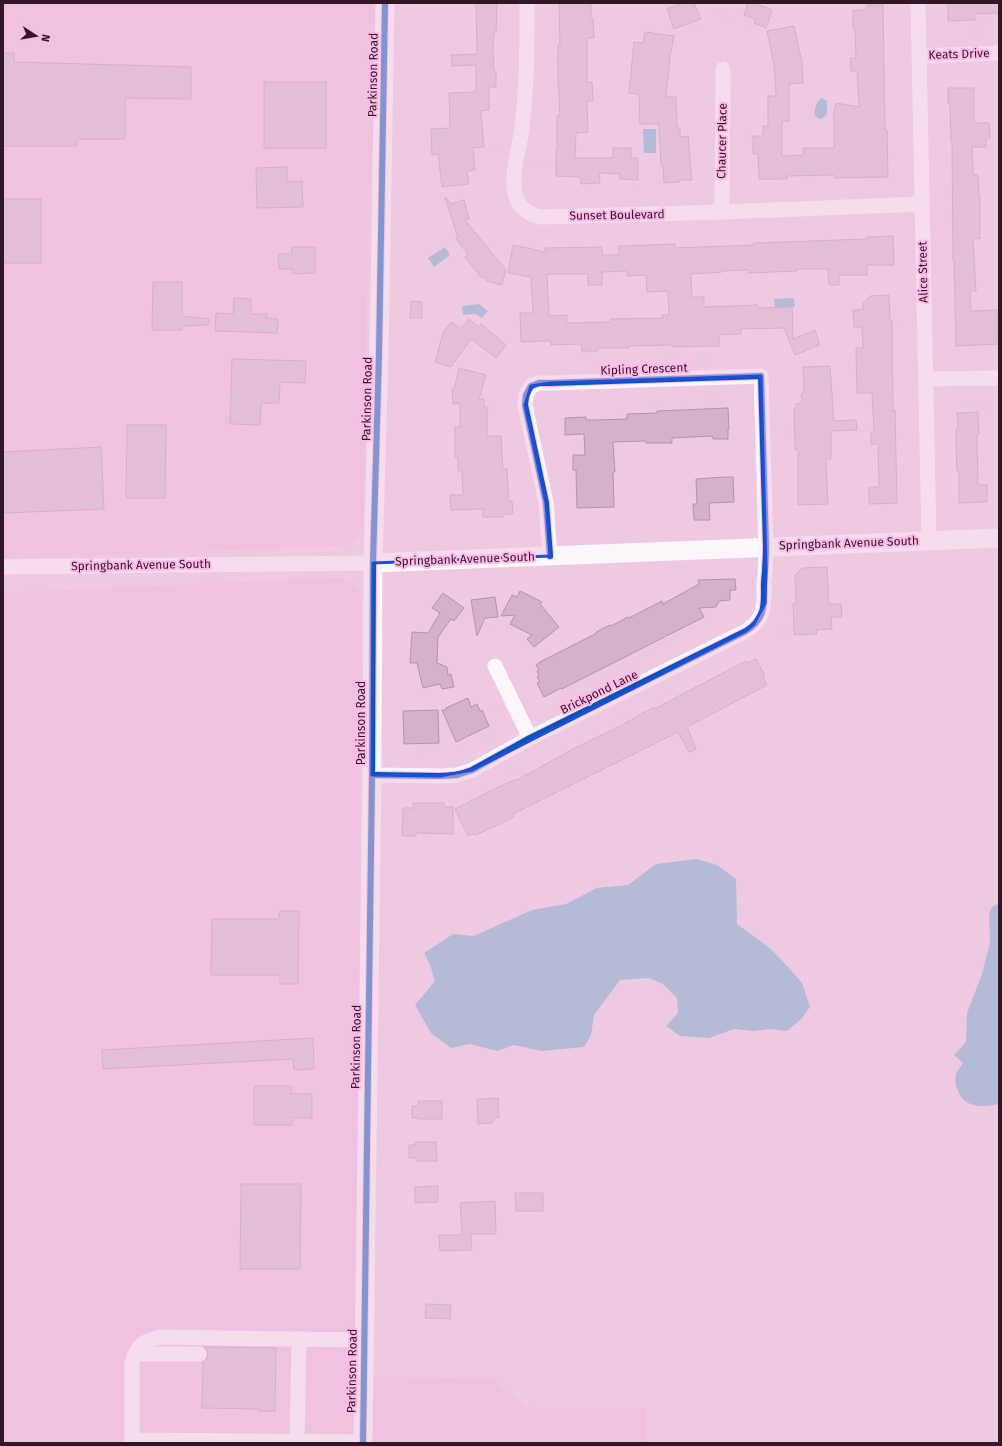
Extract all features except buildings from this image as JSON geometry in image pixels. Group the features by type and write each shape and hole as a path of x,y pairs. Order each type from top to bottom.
{"main road":[{"name":"Parkinson Road","path":"363,1443 372,776 373,563 379,353 385,3"},
{"name":"Springbank Avenue South","path":"373,563 766,546 999,538"}],"street":[{"name":"Sunset Boulevard","path":"527,3 526,75 522,128 514,182 515,196 519,204 532,215 541,217 722,212 921,204"},
{"name":"Alice Street","path":"918,3 929,540"},
{"name":"Keats Drive","path":"919,56 999,53"},
{"name":"Chaucer Place","path":"722,212 723,69"},
{"name":"Kipling Crescent","path":"550,556 546,503 525,405 526,395 531,386 539,383 761,376 766,546"},
{"path":"926,379 999,378"},
{"name":"Brickpond Lane","path":"372,776 457,775 472,770 530,738 748,630 762,614 765,603 766,546"},
{"name":"Springbank Avenue South","path":"3,567 373,563"},
{"path":"495,666 530,738"},
{"path":"363,1443 132,1440 132,1363 140,1345 148,1339 160,1337 364,1340"},
{"path":"297,1441 299,1339"},
{"path":"135,1354 199,1354"}],"path":[{"path":"719,12 733,19"},
{"path":"976,37 976,16 991,16"},
{"path":"752,25 761,29"},
{"path":"688,26 692,29 700,28"},
{"path":"556,48 556,68"},
{"path":"773,69 774,86"},
{"path":"556,81 558,100"},
{"path":"764,117 766,107"},
{"path":"751,130 751,142"},
{"path":"464,147 464,150 503,147"},
{"path":"533,164 555,165"},
{"path":"621,180 635,185"},
{"path":"776,181 794,180"},
{"path":"951,214 951,223"},
{"path":"894,328 899,326 899,319"},
{"path":"548,349 553,348 554,346"},
{"path":"637,350 646,349 646,347"},
{"path":"667,351 676,351 676,348"},
{"path":"704,362 703,351 707,351 707,348"},
{"path":"576,354 586,353"},
{"path":"711,395 711,408"},
{"path":"489,409 493,408 493,403"},
{"path":"680,408 687,408"},
{"path":"652,409 662,409"},
{"path":"958,411 958,409 985,409"},
{"path":"623,412 633,412"},
{"path":"791,429 792,438 794,438"},
{"path":"796,461 796,468"},
{"path":"3,517 62,515 62,512"},
{"path":"785,608 790,613 799,613"},
{"path":"485,620 485,624 492,626"},
{"path":"510,620 507,627 513,630"},
{"path":"783,630 783,637 813,636"},
{"path":"666,636 668,640 675,637"},
{"path":"650,649 658,645 656,642"},
{"path":"632,654 634,658 641,654"},
{"path":"617,668 623,664 622,659"},
{"path":"602,670 608,683"},
{"path":"585,682 590,679 589,676"},
{"path":"568,693 573,688 572,685"},
{"path":"670,696 677,693 682,701"},
{"path":"484,712 498,706"},
{"path":"623,720 627,718 632,719 634,723"},
{"path":"461,744 469,741 467,736"},
{"path":"409,744 410,749 417,750"},
{"path":"428,749 437,749 437,744"},
{"path":"503,753 518,783"},
{"path":"468,811 464,804 471,796"},
{"path":"215,977 280,977 280,987 315,988"},
{"path":"323,1078 316,1105 319,1119 325,1132"},
{"path":"304,1281 305,1193"},
{"path":"280,1305 280,1272 304,1273"}],"highlighted area":[{"path":"761,376 766,570 765,603 754,624 746,631 472,770 440,776 372,775 373,563 550,556 546,503 525,405 531,386 550,383"}],"shaded area":[{"path":"3,3 377,3 377,76 369,190 363,522 359,536 352,542 347,545 332,546 3,559"},
{"path":"341,578 352,582 359,591 361,600 359,1151 356,1376 492,1379 529,1408 646,1409 646,1443 3,1443 3,593"}],"water":[{"path":"822,98 827,101 827,114 820,119 815,116 815,109 817,103"},
{"path":"643,129 656,129 656,153 644,153"},
{"path":"445,247 450,255 434,267 428,258"},
{"path":"794,298 795,307 775,308 774,299"},
{"path":"479,304 488,311 482,318 476,314 463,315 462,306"},
{"path":"697,859 717,865 736,879 737,924 771,949 802,983 810,1007 801,1019 787,1031 770,1029 753,1031 734,1029 709,1038 680,1036 666,1026 678,1013 677,998 663,984 649,978 620,980 594,1015 591,1035 584,1047 542,1051 514,1045 497,1051 470,1044 451,1048 431,1033 415,1005 435,981 424,953 453,934 474,936 532,910 566,904 597,888 628,885 656,864"},
{"path":"999,903 999,1104 980,1106 969,1103 960,1095 956,1086 955,1077 963,1063 954,1055 966,1042 967,1013 982,974 990,942 989,914 992,907"}],"cycle path":[{"path":"363,1443 372,775 373,563 379,353 385,3"},
{"path":"372,775 440,776 457,775 472,770 530,738 746,631 753,626 760,616 764,605 766,556 761,376 539,383 531,386 526,395 525,405 546,503 550,556"}]}
